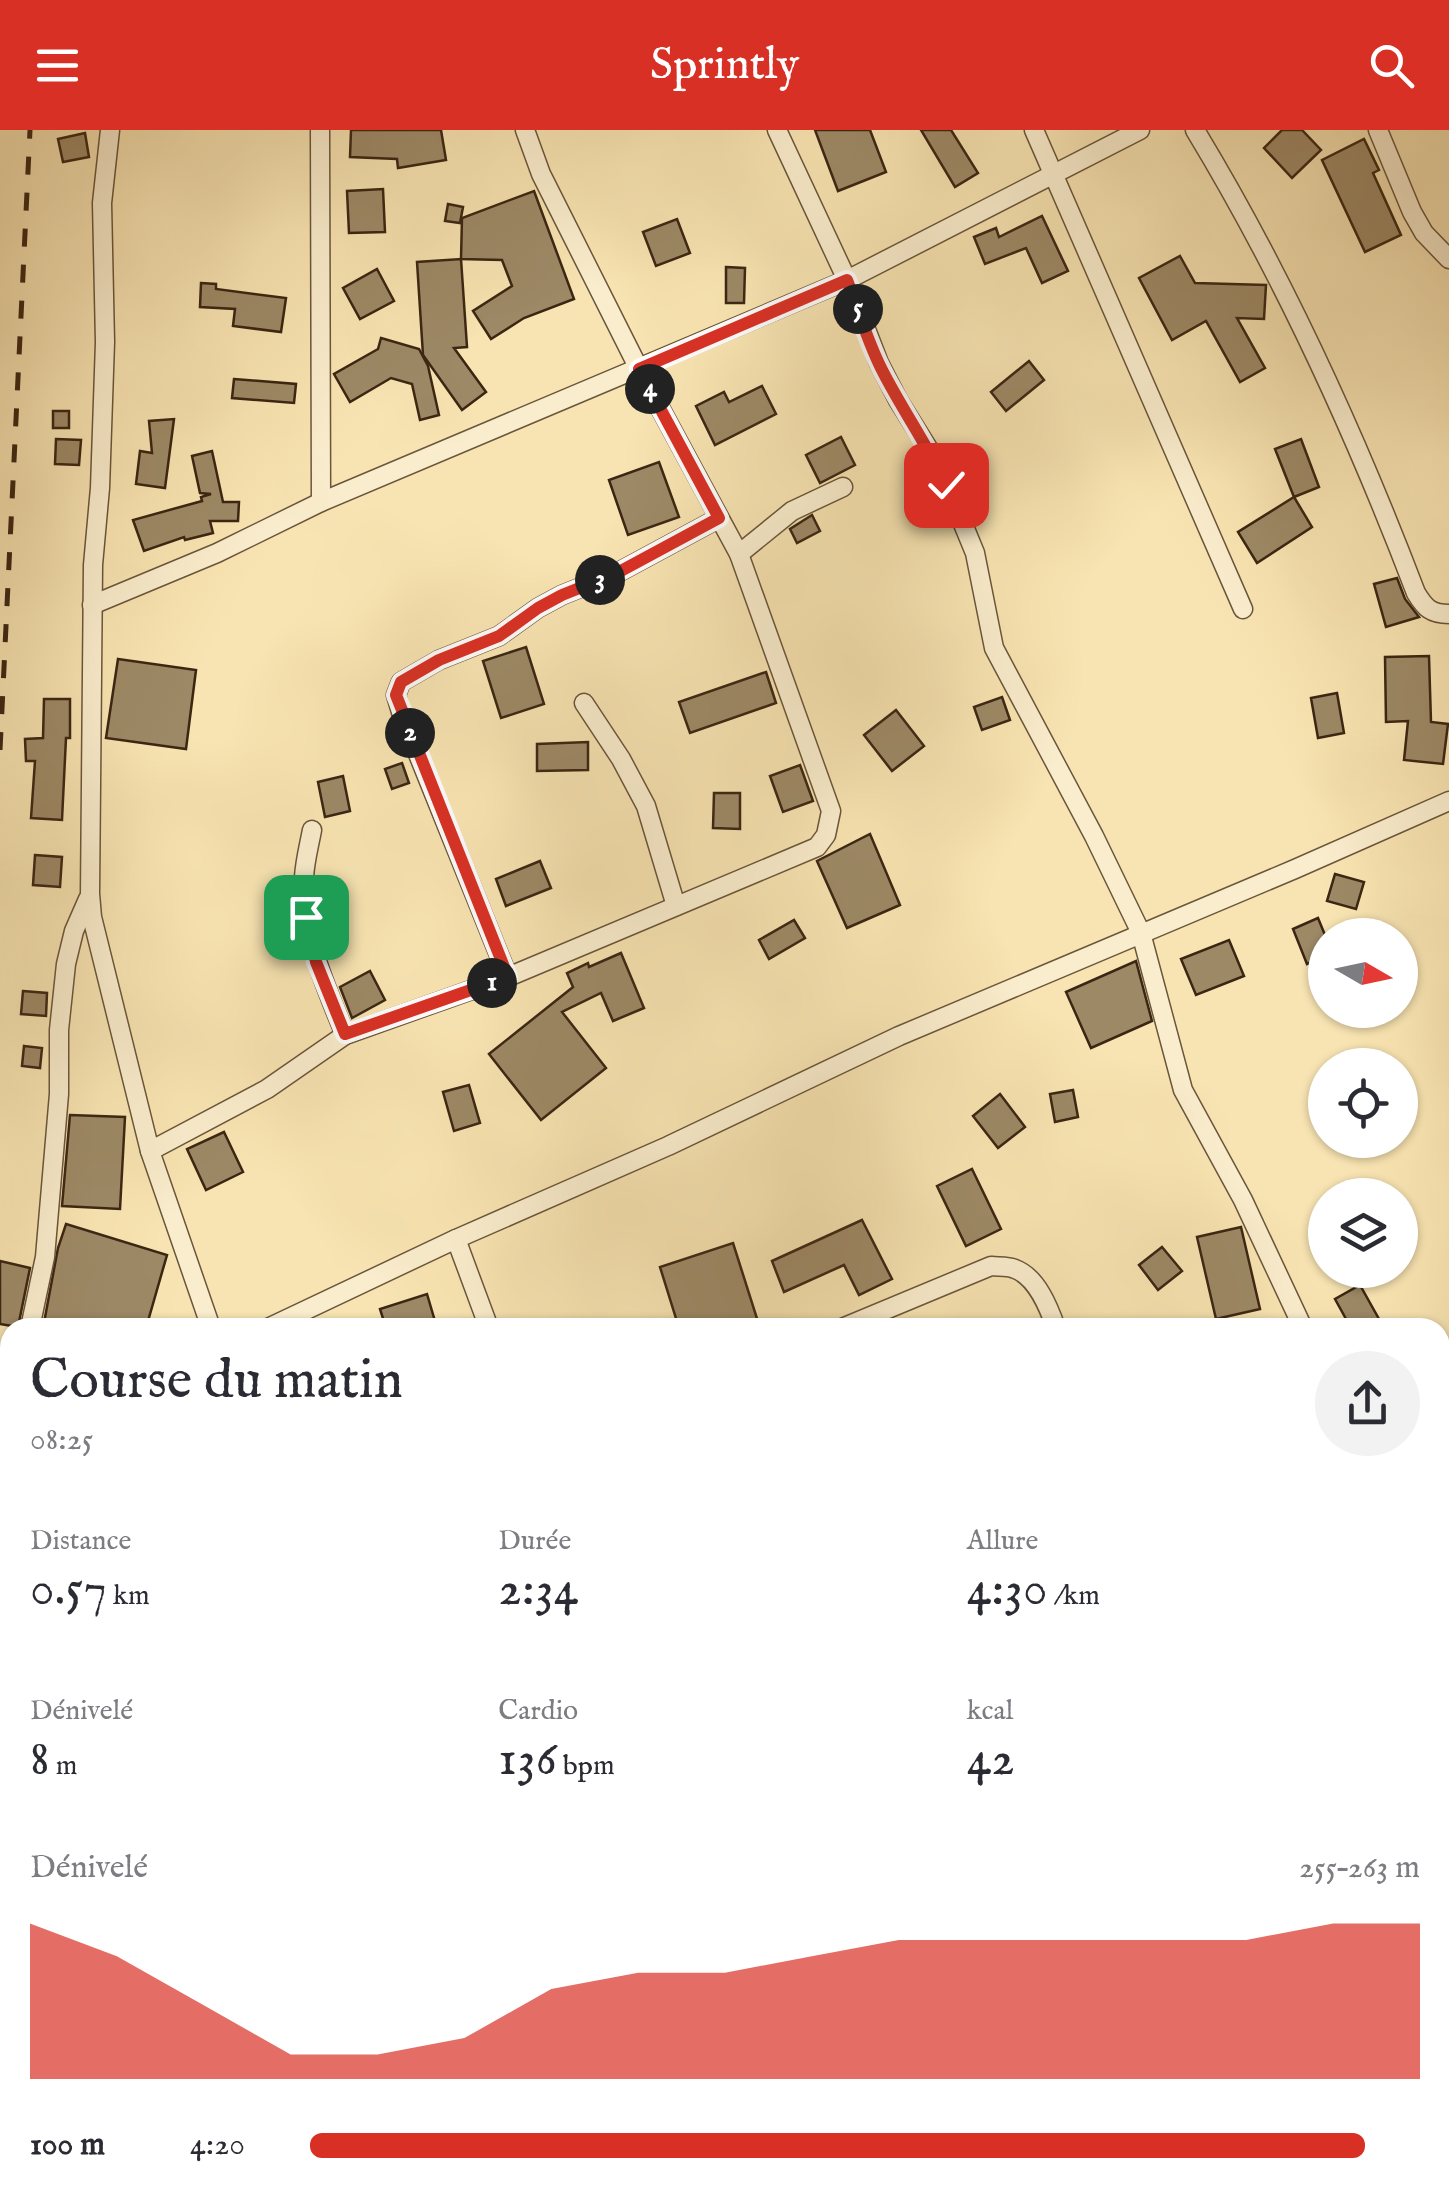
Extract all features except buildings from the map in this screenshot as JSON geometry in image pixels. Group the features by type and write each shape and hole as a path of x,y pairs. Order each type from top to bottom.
{"street":[{"path":"110,130 102,203 105,355 101,475 92,565 90,894 92,918 150,1151 208,1318"},
{"path":"320,130 321,502"},
{"path":"150,1151 267,1089 345,1034 508,977 817,847 826,835 830,811 739,554 639,369 542,174 525,130"},
{"path":"777,130 847,280 878,364 932,456 975,553 994,648 1142,933 1184,1090 1244,1200 1297,1318"},
{"path":"1034,130 1243,609"},
{"path":"92,605 217,553 321,502 847,280 1140,130"},
{"path":"1195,130 1266,255 1305,334 1352,434 1416,593 1425,608 1449,614"},
{"path":"1378,130 1412,212 1424,233 1449,258"},
{"path":"739,554 792,511 843,486"},
{"path":"508,977 401,712 396,695 401,682 439,660 499,636 562,595 617,573 719,518"},
{"path":"584,703 646,806 676,906"},
{"path":"289,1318 899,1036 1449,801"},
{"path":"312,830 304,876 306,917 316,962 345,1034"},
{"path":"32,1318 45,1257 66,964 74,931 90,894"},
{"path":"456,1239 485,1318"},
{"path":"876,1318 991,1266 1016,1269 1032,1280 1052,1318"}],"railway":[{"path":"0,750 30,130"}],"route":[{"path":"306,917 316,962 345,1034 508,977 396,695 401,682 439,660 499,636 562,595 617,573 719,518 639,369 847,280 878,364 946,485"}]}
